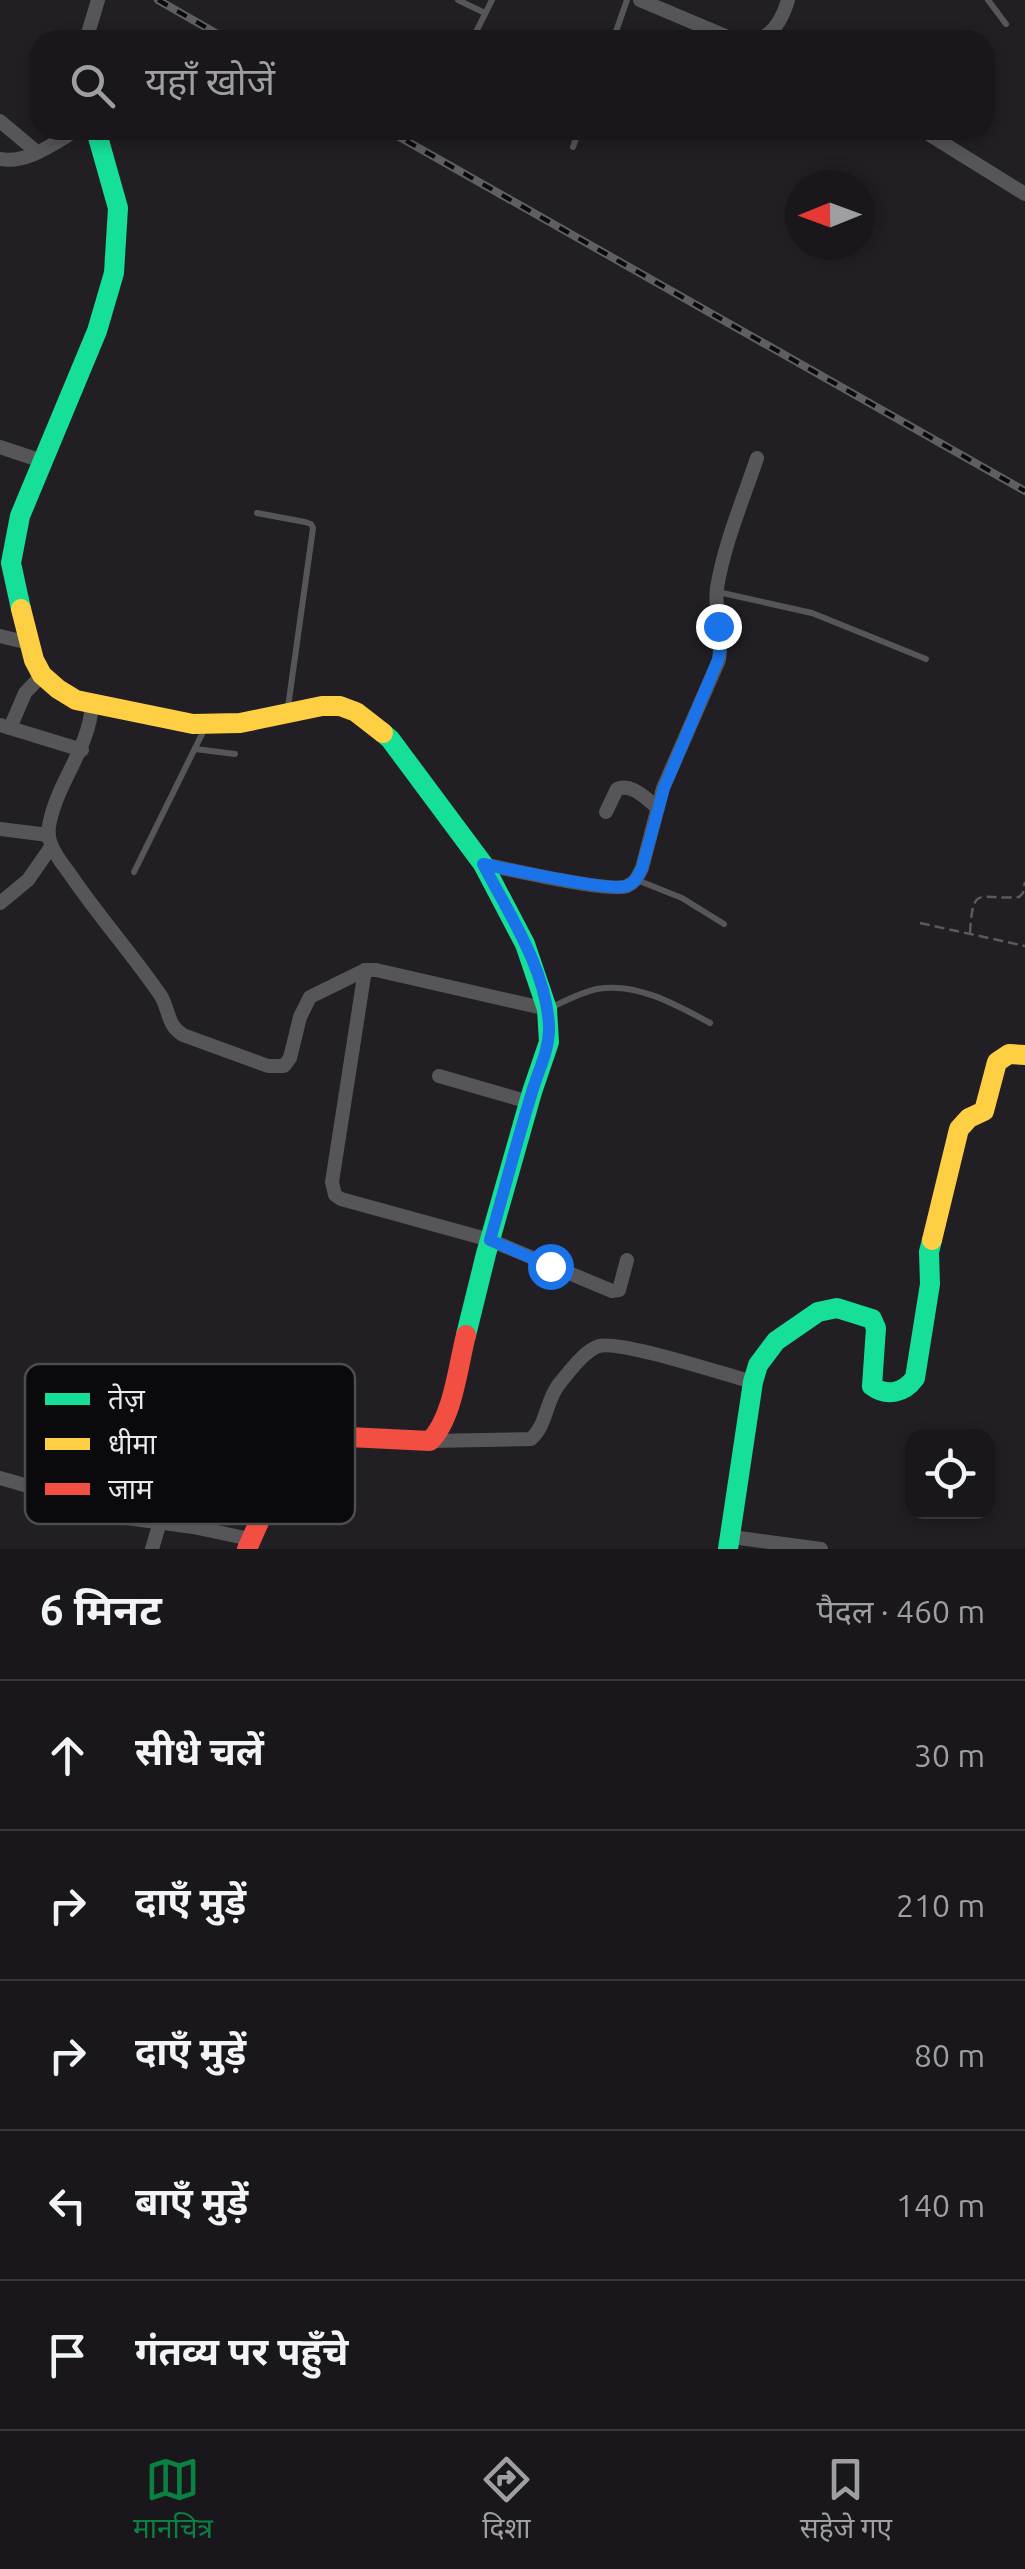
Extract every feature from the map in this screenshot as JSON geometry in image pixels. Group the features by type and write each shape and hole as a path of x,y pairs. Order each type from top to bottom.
{"street":[{"path":"89,30 98,0"},
{"path":"640,0 711,30"},
{"path":"772,30 788,0"},
{"path":"0,121 37,152"},
{"path":"0,160 19,160 59,140"},
{"path":"99,140 118,208 114,273 97,331 20,516 13,545 11,563 34,660 42,675 67,695 92,705 194,724 240,723 322,706 340,706 370,721 390,739 483,864 525,944 540,984 548,1042 490,1240 446,1416 430,1441"},
{"path":"938,140 1025,194"},
{"path":"0,447 42,461"},
{"path":"483,864 606,887 630,885 636,880 657,807 718,660 722,642 716,610 721,570 757,458"},
{"path":"0,636 29,643"},
{"path":"42,675 25,693 5,727 82,750"},
{"path":"0,903 28,880 50,841 56,803 82,750 92,705"},
{"path":"606,812 617,789 623,786 657,807"},
{"path":"0,830 50,841 81,891 161,996 169,1024 183,1035 268,1066 284,1066 290,1058 300,1017 310,997 366,970 386,971 546,1009"},
{"path":"366,970 332,1190 341,1199 490,1240 612,1292 619,1290 627,1260"},
{"path":"821,1549 730,1543 758,1365 776,1341 818,1312 836,1308 868,1316 875,1323 871,1378 876,1390 899,1391 912,1385 928,1294 929,1252 960,1129 969,1118 984,1111 1001,1056 1025,1055"},
{"path":"439,1076 529,1102"},
{"path":"355,1438 416,1442 531,1440 558,1385 590,1351 601,1346 634,1349 753,1382"},
{"path":"0,1478 25,1485"},
{"path":"152,1549 159,1524"},
{"path":"168,1524 249,1544"}],"lane":[{"path":"458,0 485,13"},
{"path":"477,30 492,0"},
{"path":"616,30 627,0"},
{"path":"988,0 1006,24"},
{"path":"573,147 576,140"},
{"path":"257,513 305,522 313,528 287,713"},
{"path":"717,592 812,613 926,659"},
{"path":"134,872 207,724"},
{"path":"195,749 235,754"},
{"path":"636,880 682,898 724,924"},
{"path":"546,1009 587,992 611,988 664,999 710,1024"}],"path":[{"path":"970,934 974,901 986,896 1018,897 1025,882"},
{"path":"920,923 1025,946"}],"railway":[{"path":"158,0 210,30"},
{"path":"405,140 1025,491"}],"traffic: fast":[{"path":"21,609 11,563 20,516 97,331 114,273 118,208 99,140"},
{"path":"383,733 483,864 525,944 547,1009 549,1042 466,1335"},
{"path":"728,1549 758,1365 776,1341 818,1312 837,1308 872,1319 876,1328 872,1386 889,1392 906,1387 915,1378 930,1284 932,1240"}],"traffic: slow":[{"path":"21,609 34,660 42,675 76,700 193,724 240,723 322,706 340,706 356,712 383,733"},
{"path":"932,1240 959,1129 969,1118 984,1111 997,1062 1009,1054 1025,1055"}],"traffic: jam":[{"path":"355,1437 430,1441 449,1406 466,1335"},
{"path":"247,1549 258,1524"}],"route":[{"path":"550,1266 490,1240 548,1042 549,1026 540,984 525,944 483,864 606,887 618,888 636,880 664,788 718,660 722,642 718,626"}]}
